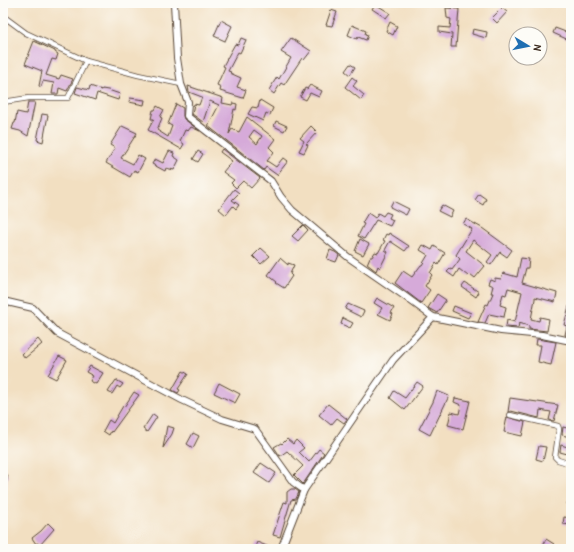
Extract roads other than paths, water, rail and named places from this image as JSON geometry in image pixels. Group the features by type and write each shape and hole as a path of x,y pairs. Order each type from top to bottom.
{"street":[{"path":"174,3 177,58 180,84 188,102 187,116 272,181 292,210 348,257 433,317 501,331 542,335 571,341"},
{"path":"3,16 26,33 86,61 138,75 180,84"},
{"path":"3,102 29,98 68,98 86,61"},
{"path":"3,301 33,308 58,333 182,400 222,419 255,429 293,482 304,490"},
{"path":"281,549 304,490 393,360 433,317"},
{"path":"510,415 558,426 559,429 555,457 558,460 571,464"}]}
